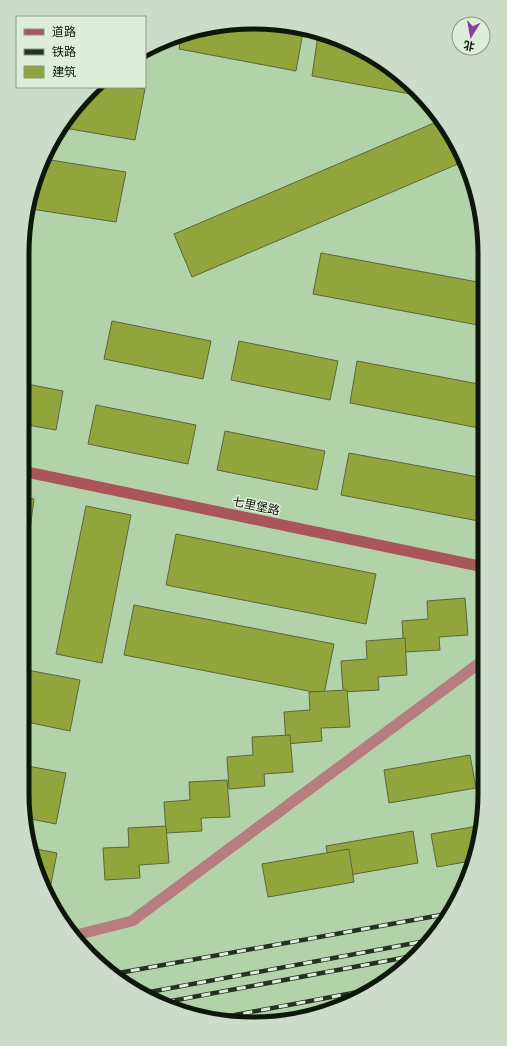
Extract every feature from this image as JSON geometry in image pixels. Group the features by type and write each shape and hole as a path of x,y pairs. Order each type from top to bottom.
{"main road":[{"name":"七里堡路","path":"29,472 478,566"}],"street":[{"path":"79,934 132,921 478,664"}],"building":[{"path":"239,29 268,29 303,34 296,71 179,49 181,41 210,33"},
{"path":"317,39 339,46 366,59 390,75 411,94 312,76"},
{"path":"102,88 145,89 135,140 67,129 85,105"},
{"path":"436,122 448,141 459,164 192,277 174,234"},
{"path":"49,160 126,172 116,222 33,209 41,181"},
{"path":"321,253 478,282 478,325 313,294"},
{"path":"112,321 211,341 203,379 104,359"},
{"path":"239,341 338,361 330,400 231,380"},
{"path":"357,361 478,384 478,428 350,403"},
{"path":"29,384 63,391 56,430 29,425"},
{"path":"96,405 196,425 188,464 88,444"},
{"path":"225,431 325,451 317,490 217,470"},
{"path":"349,453 478,477 478,521 341,495"},
{"path":"29,498 34,499 29,537"},
{"path":"86,506 131,515 102,663 56,654"},
{"path":"176,534 376,574 366,624 166,585"},
{"path":"465,598 468,635 439,637 440,650 404,652 402,621 428,619 427,601"},
{"path":"134,605 334,644 324,694 124,655"},
{"path":"405,638 407,675 378,677 379,690 343,692 341,661 367,659 366,641"},
{"path":"29,670 80,680 70,731 29,722"},
{"path":"347,690 350,727 321,728 322,741 286,744 284,712 310,710 309,692"},
{"path":"290,735 293,772 264,774 265,786 229,789 227,757 253,755 252,737"},
{"path":"470,755 476,788 389,803 384,770"},
{"path":"29,766 66,773 56,824 31,819 29,807"},
{"path":"227,780 230,817 201,818 202,831 166,833 164,802 190,800 189,782"},
{"path":"166,826 169,863 139,865 140,878 105,880 103,848 129,847 128,828"},
{"path":"475,826 467,862 437,867 431,834"},
{"path":"413,831 418,863 332,878 326,846"},
{"path":"36,849 57,853 50,888"},
{"path":"349,849 354,882 268,897 262,864"}],"railway":[{"path":"120,973 441,915"},
{"path":"150,992 421,942"},
{"path":"171,1001 406,957"},
{"path":"230,1016 356,992"}]}
